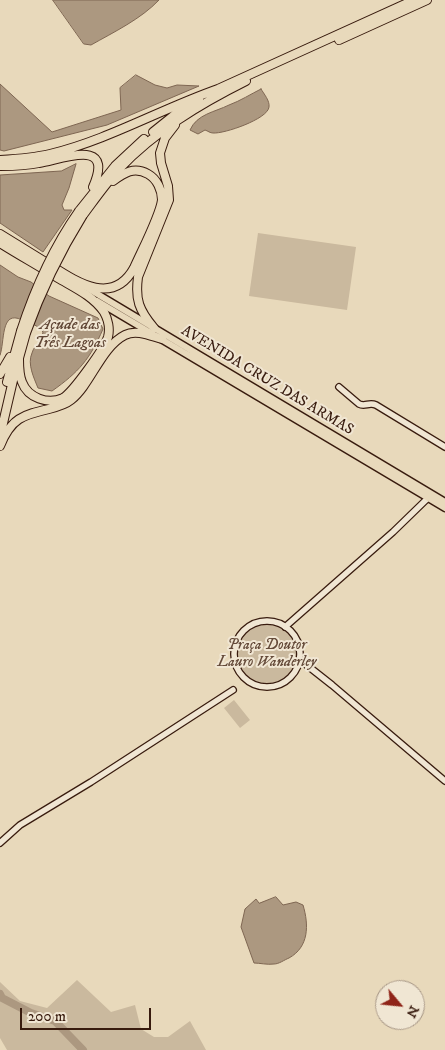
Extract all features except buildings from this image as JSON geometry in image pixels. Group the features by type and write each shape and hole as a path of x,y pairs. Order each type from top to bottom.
{"highway":[{"path":"0,160 49,154 81,145 218,89 414,0"},
{"path":"81,213 118,170 143,146 188,113 261,74 427,0"},
{"path":"89,197 115,166 140,142 173,116 218,89"},
{"path":"154,328 140,308 137,298 138,277 169,200 168,186 161,163 160,153 162,145 170,132 188,113"},
{"path":"0,166 37,164 78,154 88,154 97,162 99,172 89,197 46,282 24,332 0,374"},
{"path":"0,234 76,281 97,288 105,288 123,282 134,268 162,198 157,182 153,177 140,171 128,172 103,188"},
{"path":"0,242 89,296 105,314 108,325 106,343 75,387 67,395 54,401 40,399 28,392 21,381 19,360"},
{"path":"0,248 13,251"},
{"path":"0,436 24,332"},
{"path":"0,446 6,432 17,420 29,414 59,407 71,400 111,347 124,335 135,333 162,339"},
{"path":"0,414 17,342"}],"main road":[{"name":"AVENIDA CRUZ DAS ARMAS","path":"76,281 445,502"},
{"name":"AVENIDA CRUZ DAS ARMAS","path":"89,296 445,508"}],"street":[{"path":"339,387 358,404 370,403 376,405 445,447"},
{"path":"285,627 428,498"},
{"path":"264,622 279,624 285,627 297,641 299,650 296,668 290,677 281,684 270,687 248,682 240,674 235,664 236,642 242,633 249,627 264,622"},
{"path":"299,659 339,690 445,781"},
{"path":"0,843 20,825 91,782 233,690"}],"green space":[{"path":"258,233 356,247 347,310 249,296"},
{"name":"Praça Doutor Lauro Wanderley","path":"261,625 273,625 288,633 296,648 296,660 288,675 273,683 261,683 246,675 238,660 238,648 246,633"},
{"path":"234,700 250,720 240,728 224,708"},
{"path":"77,980 111,1012 135,1005 141,1029 154,1037 168,1037 190,1021 206,1050 7,1050 0,1038 0,982 20,1001 47,1008"}],"water":[{"path":"53,0 159,0 136,19 91,45 84,44"},
{"path":"136,75 155,85 167,88 177,85 199,86 107,125 4,151 0,150 0,84 52,132 121,110 120,88"},
{"path":"261,89 268,100 269,107 267,112 254,121 219,133 205,130 198,134 190,130 197,120 207,114 237,102"},
{"path":"76,164 62,205 64,210 72,210 43,252 0,223 0,175 61,171"},
{"name":"Açude das Três Lagoas","path":"0,265 18,277 31,282 49,296 98,318 103,329 83,364 70,378 52,391 38,388 30,362 32,353 43,332 39,328 31,323 15,318 10,319 5,329 0,355"},
{"path":"276,897 283,905 296,902 303,905 306,920 304,942 296,953 280,963 254,963 241,927 245,909 256,899 259,903"}],"waterway":[{"path":"0,994 2,998 31,1013 55,1021 83,1050"}]}
